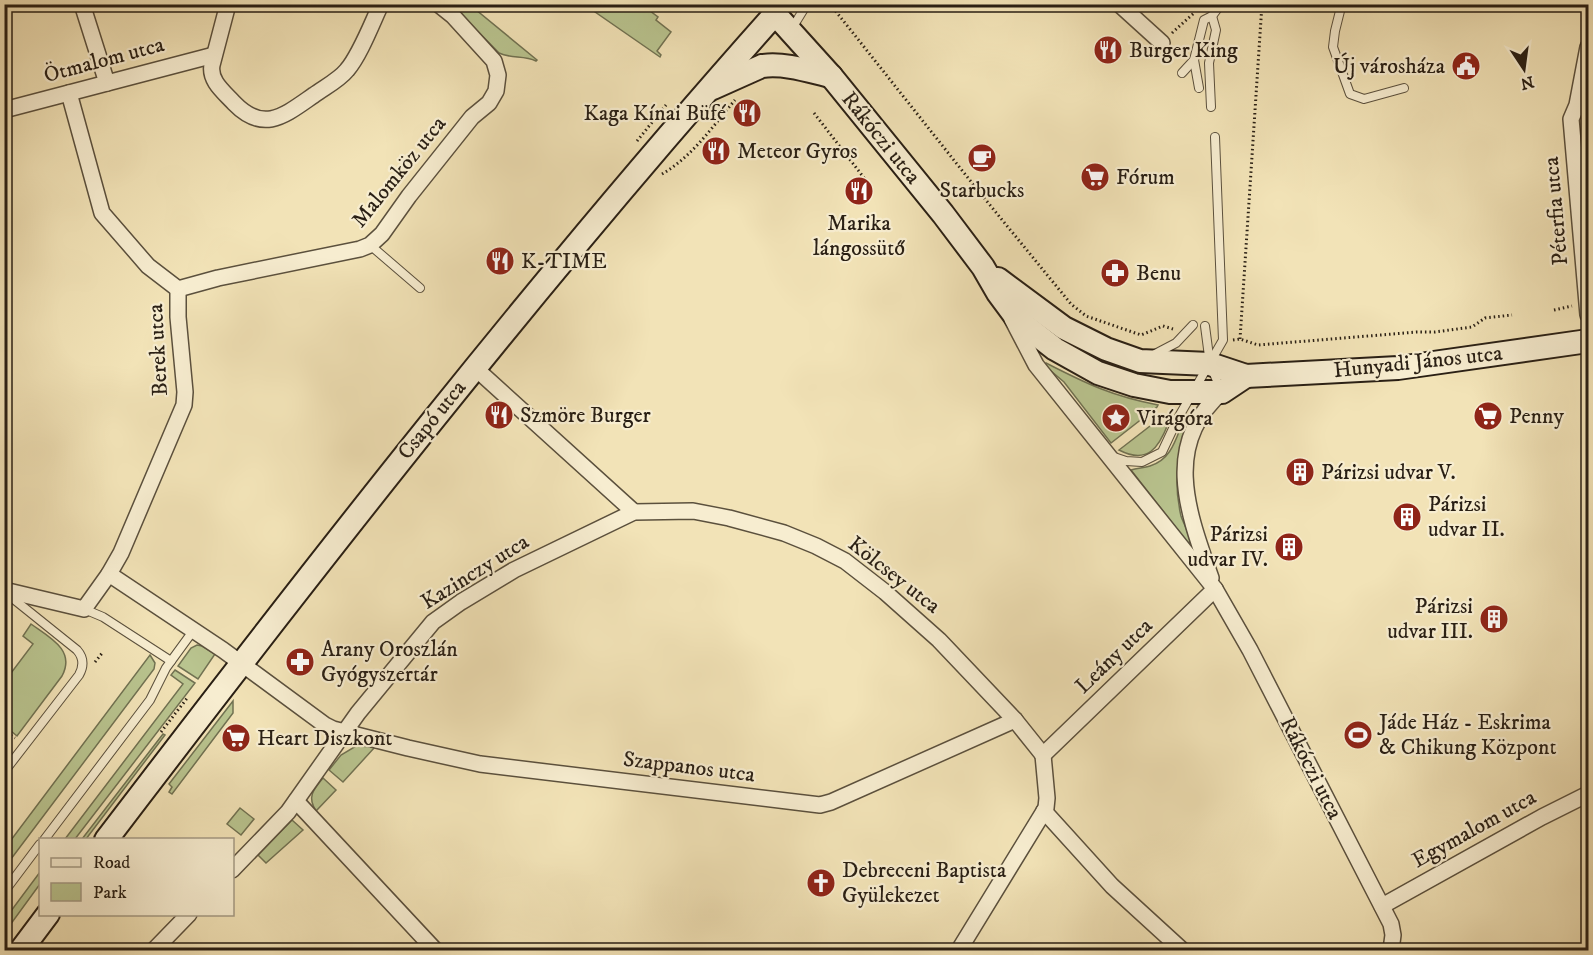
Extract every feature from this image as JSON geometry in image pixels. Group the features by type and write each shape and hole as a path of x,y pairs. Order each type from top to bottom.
{"street":[{"path":"82,4 107,83"},
{"path":"228,4 211,70 214,80 242,111 260,120 278,118 319,92 349,68 381,4"},
{"name":"Malomköz utca","path":"178,289 218,278 360,249 370,245 382,234 469,121 492,99 497,87 497,68 492,58 453,16 438,4"},
{"path":"1119,4 1162,43"},
{"name":"Rákóczi utca","path":"768,8 831,76 943,214 983,267 1036,365 1215,589 1250,650 1382,906 1393,932 1391,951"},
{"name":"Csapó utca","path":"108,838 315,566 474,367 708,90 768,8"},
{"name":"Péterfia utca","path":"1588,47 1577,105 1571,119 1588,315"},
{"name":"Ötmalom utca","path":"4,110 214,55"},
{"path":"708,90 762,66 792,67 831,76"},
{"name":"Berek utca","path":"69,93 102,213 148,266 178,289 185,388 184,405 129,535 109,574 84,609"},
{"name":"Rákóczi utca","path":"983,267 1064,328"},
{"name":"Rákóczi utca","path":"998,293 1018,320 1055,349 1098,373 1134,385 1170,392 1193,393"},
{"name":"Hunyadi János utca","path":"1064,328 1106,349 1140,360 1210,364 1246,376 1398,368 1588,341"},
{"path":"474,367 634,512"},
{"path":"1193,393 1222,392 1246,376"},
{"name":"Rákóczi utca","path":"1215,589 1190,518 1185,484 1188,451 1194,430 1203,413 1222,392"},
{"name":"Kölcsey utca","path":"634,512 693,511 729,518 784,533 831,553 859,571 939,640 1015,720 1043,755"},
{"name":"Kazinczy utca","path":"234,868 283,818 344,732 433,622 514,570 634,512"},
{"name":"Szappanos utca","path":"109,574 241,663 325,725 344,732 480,764 820,805 836,800 1015,720"},
{"name":"Leány utca","path":"1043,755 1215,589"},
{"path":"4,591 84,609"},
{"path":"959,951 1044,811 1047,798 1043,755"},
{"name":"Egymalom utca","path":"1382,906 1588,794"},
{"path":"296,801 435,951"},
{"path":"1044,811 1112,886 1182,951"},
{"path":"21,951 47,916"},
{"path":"154,951 188,916"}],"lane":[{"path":"790,31 807,4"},
{"path":"1199,88 1194,60 1204,20 1212,16 1221,4"},
{"path":"1341,7 1334,47 1350,94 1364,99 1404,88"},
{"path":"1211,107 1209,63 1216,30 1212,16"},
{"path":"1182,73 1194,60"},
{"path":"1108,453 1134,462 1156,456 1166,446 1178,418 1223,340 1215,137"},
{"path":"370,245 420,288"},
{"path":"1218,280 1222,289"},
{"path":"1140,360 1176,343 1193,325"},
{"path":"1206,326 1210,364 1222,392"},
{"path":"4,591 75,649 81,655 83,662 81,672 4,772"},
{"path":"84,609 103,617 171,661"},
{"path":"46,838 150,700 171,661 193,631"},
{"path":"4,892 39,845"}],"path":[{"path":"830,4 1071,304 1086,316 1141,335 1164,326 1185,335"},
{"path":"1240,339 1263,4"},
{"path":"1162,43 1195,12"},
{"path":"663,174 695,147 741,92"},
{"path":"630,149 666,105"},
{"path":"814,112 868,183"},
{"path":"1554,310 1572,306"},
{"path":"1223,340 1240,339 1258,345 1435,332 1472,327 1485,318 1512,315"},
{"path":"95,662 103,652"},
{"path":"161,732 188,698"},
{"path":"7,733 15,738"}],"green space":[{"path":"452,5 470,5 537,60 499,53"},
{"path":"585,5 642,5 658,17 656,20 671,32 657,51 660,57"},
{"path":"1046,363 1100,388 1127,398 1158,405 1111,443 1064,382 1045,366"},
{"path":"1154,423 1168,424 1161,440 1151,451 1138,455 1119,450"},
{"path":"1182,424 1188,424 1188,426 1177,471 1177,493 1181,516 1190,543 1131,470 1150,466 1167,455"},
{"path":"31,624 58,645 66,659 65,667 62,676 17,736 5,726 5,681 33,644 23,636"},
{"path":"197,645 215,654 198,679 178,666 191,648"},
{"path":"150,655 155,663 154,669 5,867 5,848"},
{"path":"175,670 195,683 76,838 66,838 183,684 171,675"},
{"path":"233,701 233,713 172,794 169,792 172,787 169,784"},
{"path":"163,734 165,735 87,838 83,838"},
{"path":"356,746 375,747 343,782 329,770 341,755"},
{"path":"323,778 336,790 316,811 312,802 312,794"},
{"path":"240,808 254,819 241,835 227,824"},
{"path":"292,820 303,830 266,863 258,855"},
{"path":"39,873 39,885 5,932 5,919"}],"tram line":[{"path":"1588,101 1588,172"}],"place":[{"name":"Burger King","path":"1108,50"},
{"name":"Új városháza","path":"1466,66"},
{"name":"Kaga Kínai Büfé","path":"747,113"},
{"name":"Meteor Gyros","path":"716,151"},
{"name":"Starbucks","path":"982,158"},
{"name":"Fórum","path":"1095,177"},
{"name":"Marika lángossütő","path":"859,191"},
{"name":"K-TIME","path":"500,261"},
{"name":"Benu","path":"1115,273"},
{"name":"Szmöre Burger","path":"499,415"},
{"name":"Penny","path":"1488,416"},
{"name":"Virágóra","path":"1116,418"},
{"name":"Párizsi udvar V.","path":"1300,472"},
{"name":"Párizsi udvar II.","path":"1407,517"},
{"name":"Párizsi udvar IV.","path":"1289,547"},
{"name":"Párizsi udvar III.","path":"1494,619"},
{"name":"Arany Oroszlán Gyógyszertár","path":"300,662"},
{"name":"Jáde Ház - Eskrima & Chikung Központ","path":"1358,735"},
{"name":"Heart Diszkont","path":"236,738"},
{"name":"Debreceni Baptista Gyülekezet","path":"821,883"}]}
